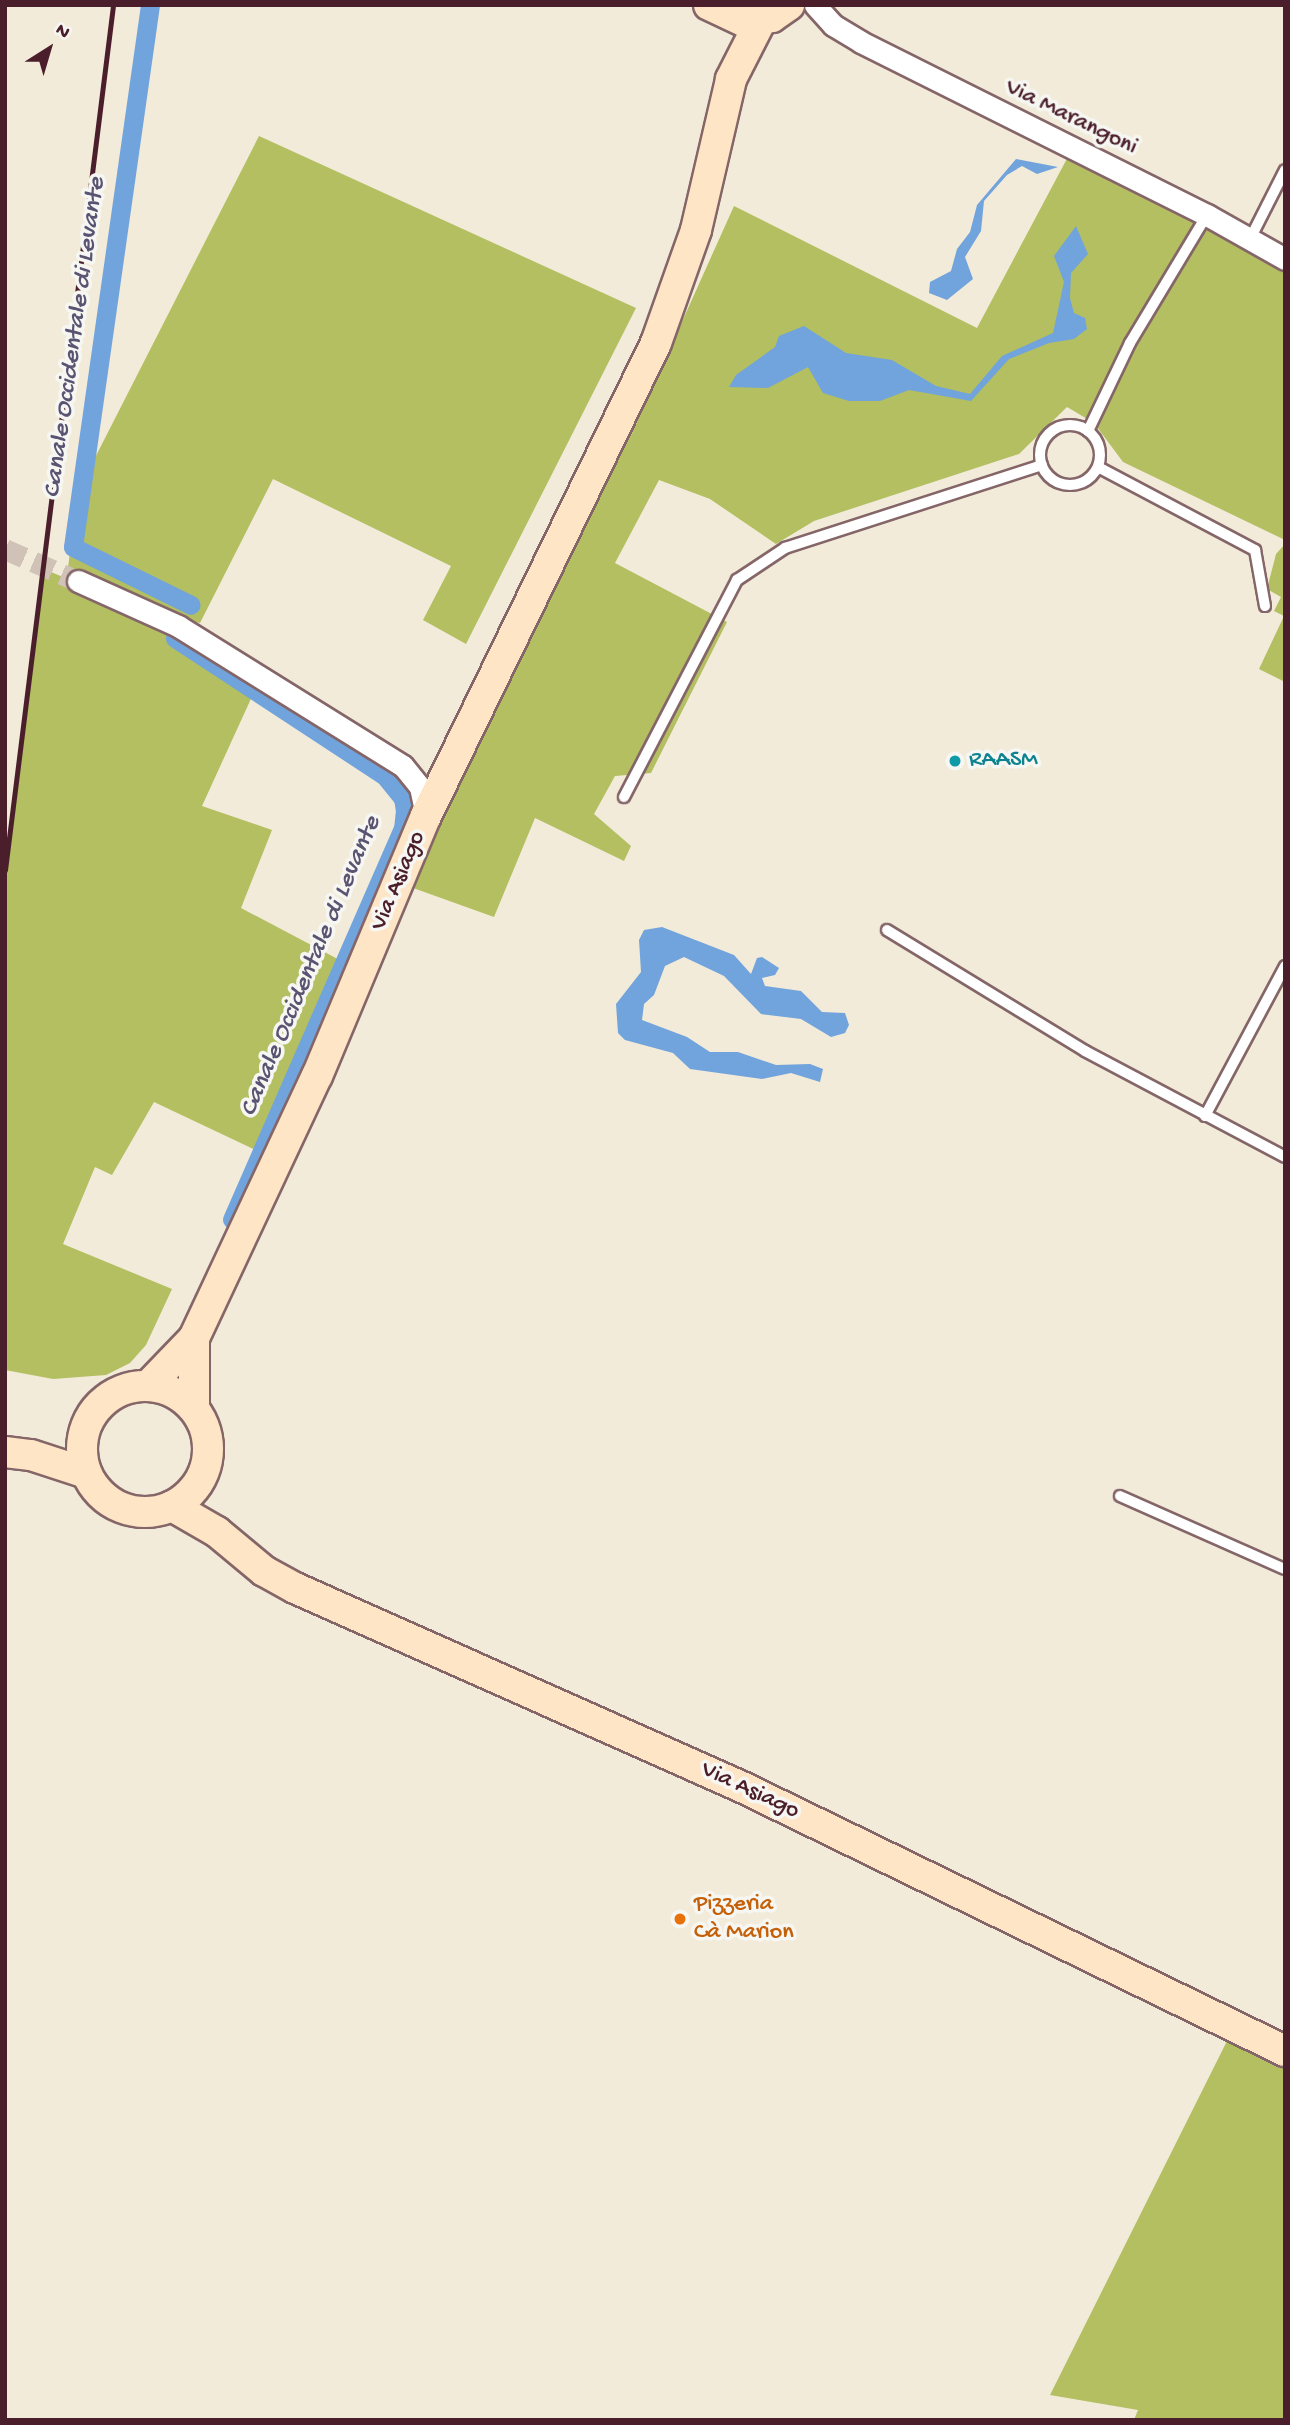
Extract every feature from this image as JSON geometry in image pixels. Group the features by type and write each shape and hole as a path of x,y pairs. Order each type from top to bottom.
{"main road":[{"path":"711,8 728,18 778,12"},
{"path":"426,816 656,343 696,230 730,79 724,33 711,8"},
{"path":"730,79 778,12"},
{"name":"Via Asiago","path":"149,1385 194,1338 317,1076 426,816"},
{"name":"Via Asiago","path":"194,1338 194,1408 205,1426 209,1446 206,1467 197,1486 218,1532"},
{"path":"194,1408 166,1388 149,1385 127,1387 108,1397 93,1412 84,1431 86,1473 97,1490 132,1511 172,1506 197,1486"},
{"path":"18,1453 84,1431"},
{"path":"18,1453 86,1473"},
{"name":"Via Asiago","path":"172,1506 218,1532 264,1571 295,1588 755,1794 1282,2042"}],"street":[{"name":"Via Marangoni","path":"815,5 833,24"},
{"name":"Via Marangoni","path":"778,12 833,24 1207,215 1285,259"},
{"name":"Via Asiago","path":"78,581 178,626 403,766 420,788 426,816"},
{"path":"403,766 430,769 451,765"}],"lane":[{"path":"1250,239 1285,170"},
{"path":"1088,431 1130,343 1207,215"},
{"path":"1070,425 1088,431 1099,446 1098,467 1093,476 1074,485 1055,481 1042,464 1042,446 1053,431 1070,425"},
{"path":"624,797 737,580 785,548 1042,464"},
{"path":"1098,467 1255,550 1265,606"},
{"path":"887,930 1085,1051 1285,1157"},
{"path":"1205,1116 1285,966"},
{"path":"1120,1496 1285,1569"}],"green space":[{"path":"259,136 636,308 466,644 423,620 451,566 273,479 200,623 177,618 68,568 77,493"},
{"path":"1070,153 1235,243 1285,261 1285,540 1123,462 1094,423 1067,407 1019,454 814,521 776,544 710,499 659,480 615,563 727,622 651,773 615,776 594,814 631,846 624,861 535,818 494,917 402,884 504,673 632,433 734,206 977,328"},
{"path":"1285,544 1285,682 1259,669 1284,616 1274,611 1281,597 1267,589 1276,554"},
{"path":"44,569 117,600 260,679 202,806 272,830 241,908 351,966 270,1157 154,1102 112,1175 95,1167 63,1244 172,1289 146,1345 130,1363 106,1375 53,1379 5,1370 5,883"},
{"path":"1234,2027 1285,2052 1285,2420 1134,2420 1138,2410 1050,2395"}],"water":[{"path":"1016,159 1058,167 1037,174 1022,166 1007,175 984,201 981,231 965,257 973,279 947,300 929,293 930,282 951,271 957,249 970,232 977,205"},
{"path":"1076,226 1088,254 1071,273 1070,298 1074,313 1085,318 1087,329 1074,339 1049,343 1009,359 971,401 909,390 880,401 849,401 823,393 808,367 768,388 729,387 736,375 775,347 779,336 804,326 846,353 892,360 936,386 970,394 1002,356 1053,333 1064,282 1054,256"},
{"path":"662,927 734,955 751,974 757,958 762,957 779,968 775,975 762,978 765,986 801,991 822,1012 845,1013 849,1025 845,1033 831,1037 801,1019 761,1014 724,976 684,957 665,966 654,995 644,1004 642,1020 687,1037 710,1052 738,1052 776,1065 810,1064 823,1069 820,1082 791,1073 762,1079 690,1069 673,1053 625,1040 618,1033 616,1004 641,972 639,940 644,930"}],"waterway":[{"name":"Canale Occidentale di Levante","path":"150,5 73,547 191,605"},
{"name":"Canale Occidentale di Levante","path":"175,638 385,776 403,798 405,810 403,828 232,1219"}],"tunnel":[{"path":"5,549 78,581"}],"railway":[{"path":"5,870 113,5"}],"place":[{"name":"RAASM","path":"955,761"},
{"name":"Pizzeria Cà Marion","path":"680,1919"}]}
